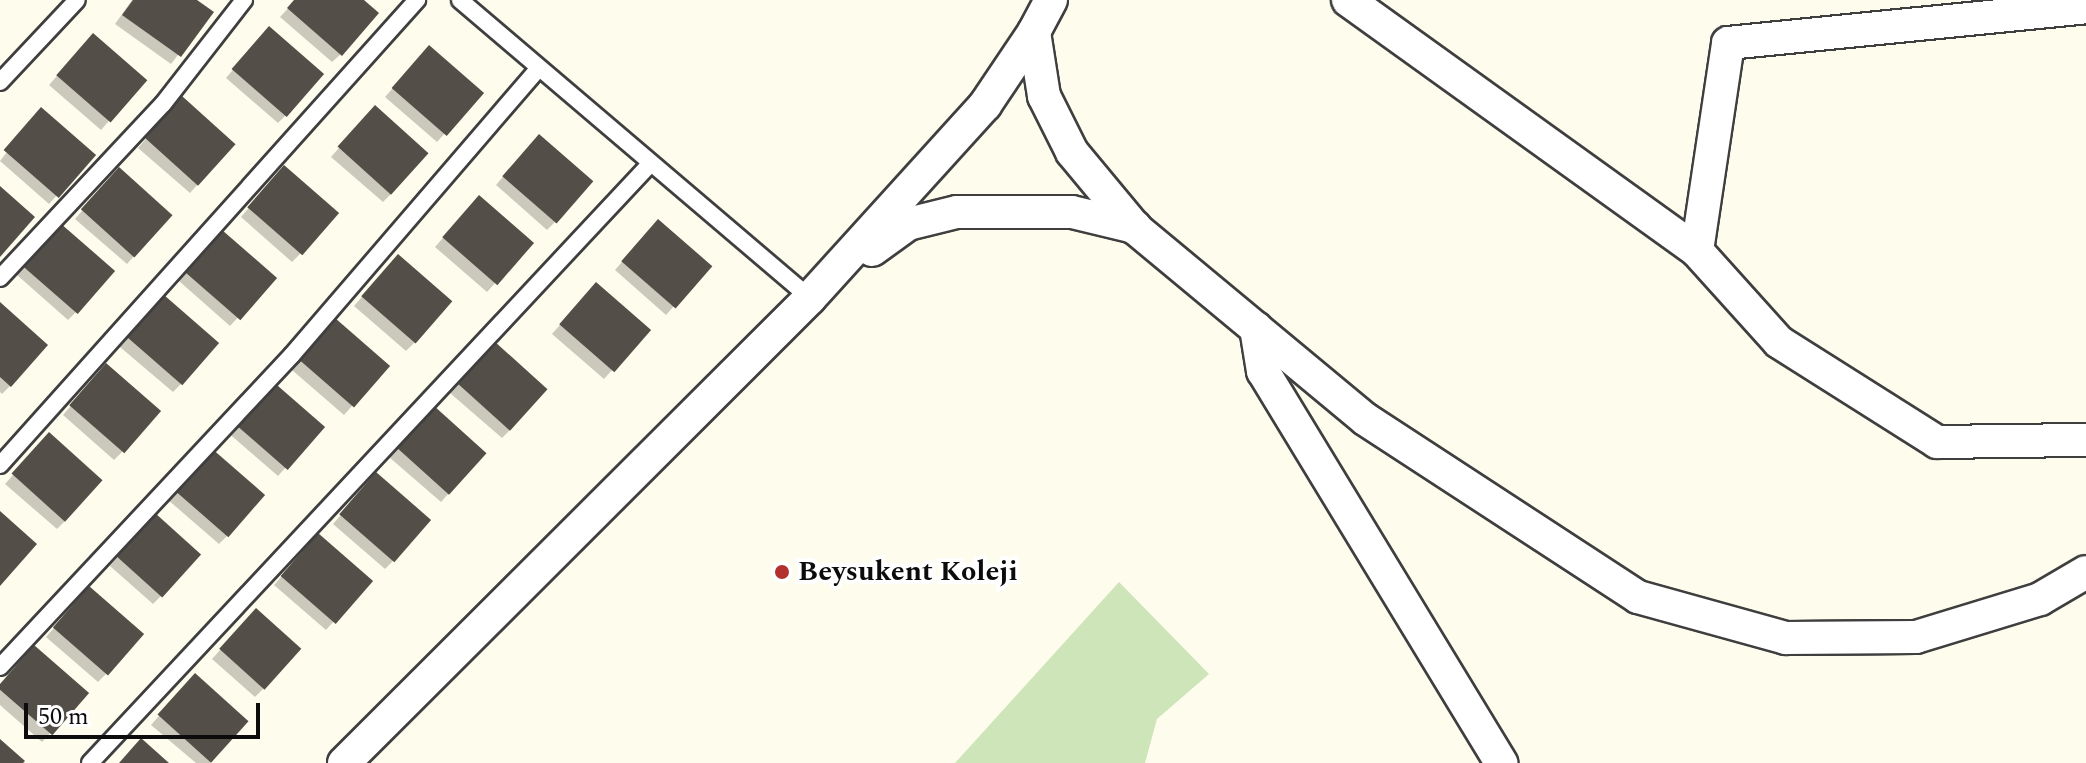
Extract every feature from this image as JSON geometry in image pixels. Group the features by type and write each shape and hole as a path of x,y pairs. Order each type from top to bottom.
{"street":[{"path":"344,763 810,298 985,105 1034,32 1051,0"},
{"path":"1348,0 1697,251 1779,342 1937,442 2086,440"},
{"path":"1697,251 1728,43 2086,7"},
{"path":"1034,32 1044,96 1072,152 1135,228 1365,419 1638,597 1786,638 1916,637 2040,599 2086,572"},
{"path":"810,298 908,224 957,212 1072,212 1135,228"},
{"path":"1256,328 1263,371 1501,763"}],"lane":[{"path":"0,82 77,0"},
{"path":"0,278 163,104 244,0"},
{"path":"0,465 417,0"},
{"path":"460,0 648,166 810,298"},
{"path":"0,667 292,355 538,69"},
{"path":"90,763 648,166"}],"green space":[{"path":"1119,582 1209,674 1157,719 1145,763 955,763"}],"building":[{"path":"133,0 197,0 214,12 181,57 122,15"},
{"path":"294,0 364,0 379,13 342,56 287,8"},
{"path":"269,26 324,74 287,117 232,69"},
{"path":"93,33 147,80 111,122 56,75"},
{"path":"429,45 484,93 447,136 392,88"},
{"path":"182,96 236,144 198,186 145,138"},
{"path":"375,105 429,153 391,195 338,147"},
{"path":"41,107 96,155 59,198 4,150"},
{"path":"539,134 593,181 557,223 502,176"},
{"path":"284,165 339,213 302,255 247,207"},
{"path":"119,167 173,215 134,258 81,209"},
{"path":"0,186 35,217 0,257"},
{"path":"479,195 534,243 497,285 442,237"},
{"path":"658,219 712,266 676,308 621,261"},
{"path":"60,223 115,271 78,314 23,266"},
{"path":"222,230 277,278 240,320 185,272"},
{"path":"398,254 452,301 416,343 361,296"},
{"path":"596,282 651,330 614,372 559,324"},
{"path":"164,295 219,343 182,385 127,337"},
{"path":"0,302 48,345 11,387 0,377"},
{"path":"335,318 390,366 354,407 299,360"},
{"path":"494,341 548,389 510,431 457,383"},
{"path":"106,363 161,411 124,453 69,405"},
{"path":"270,379 325,427 288,470 233,422"},
{"path":"433,405 487,453 449,495 396,447"},
{"path":"49,432 103,480 65,522 12,474"},
{"path":"210,447 265,495 228,537 173,489"},
{"path":"376,472 431,520 394,562 339,514"},
{"path":"0,511 37,544 0,586"},
{"path":"155,513 201,554 162,598 116,556"},
{"path":"318,533 373,581 336,624 281,576"},
{"path":"89,586 144,634 108,675 53,628"},
{"path":"256,608 301,649 265,690 219,649"},
{"path":"34,645 89,693 52,735 0,690 0,684"},
{"path":"195,673 249,721 211,763 158,715"},
{"path":"141,738 169,763 119,763"},
{"path":"0,739 25,761 0,763"}],"place":[{"name":"Beysukent Koleji","path":"782,572"}]}
